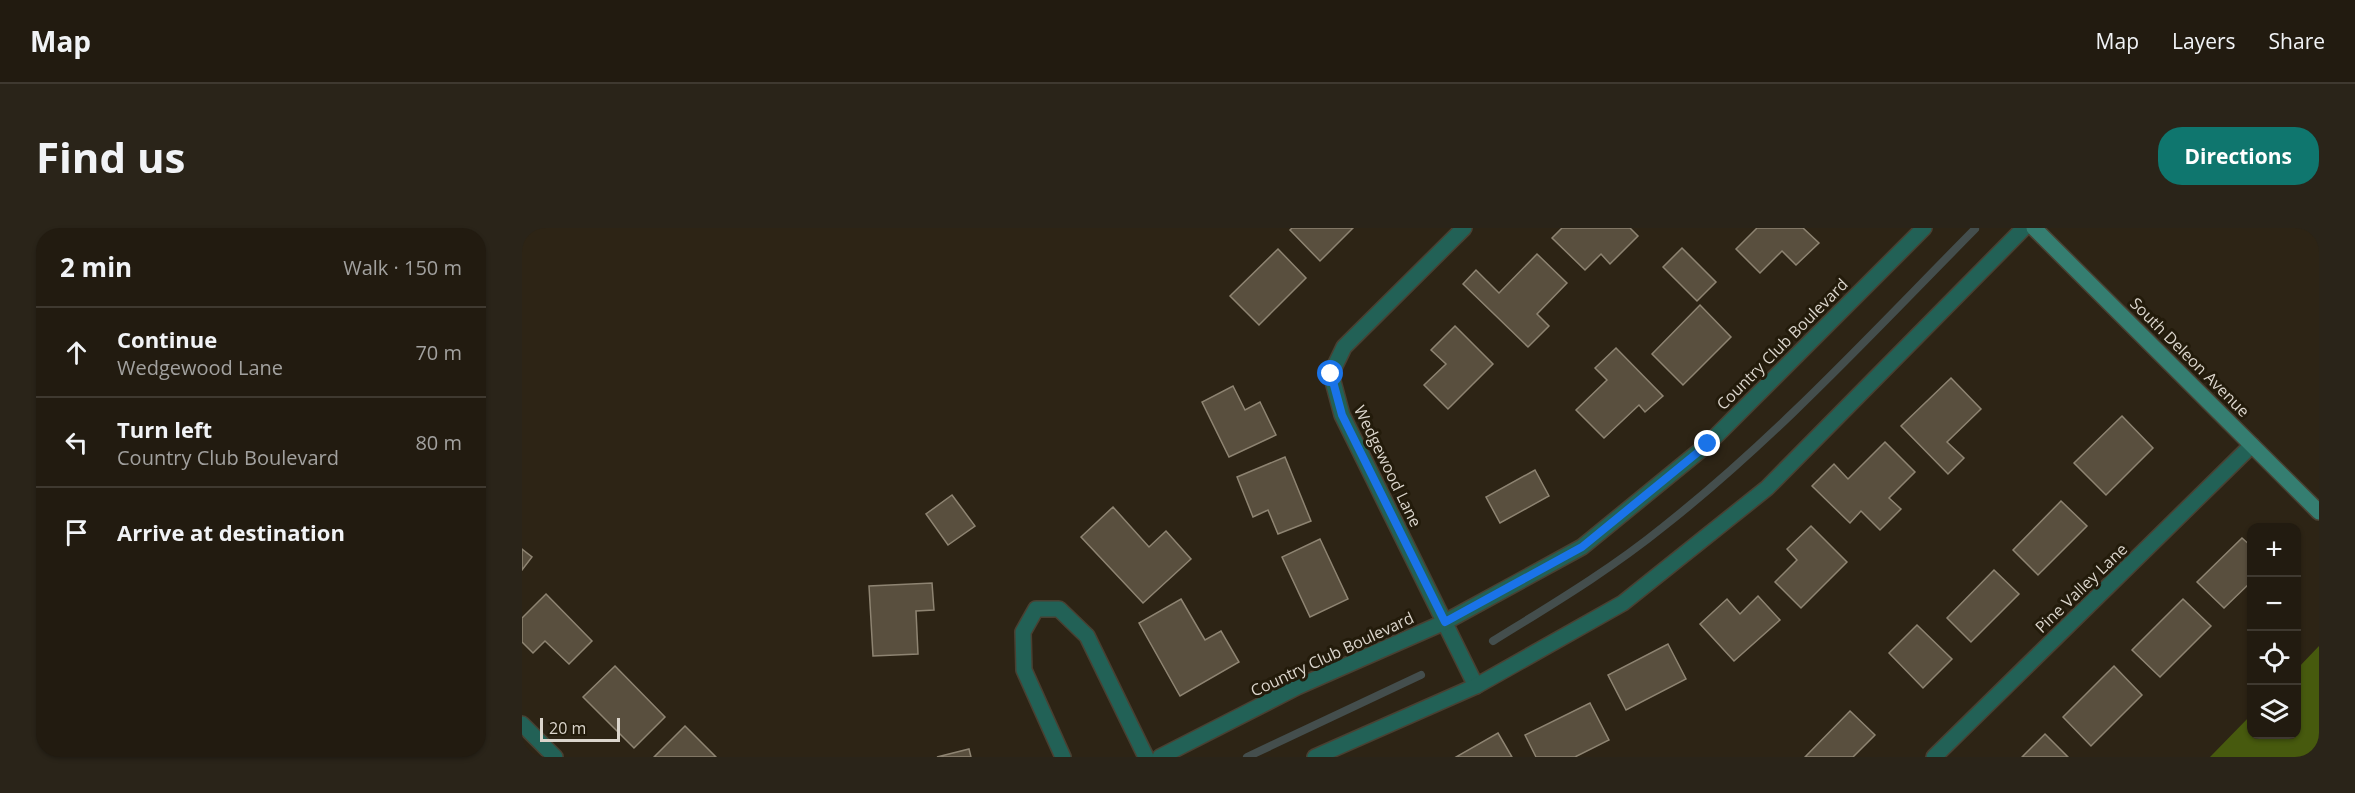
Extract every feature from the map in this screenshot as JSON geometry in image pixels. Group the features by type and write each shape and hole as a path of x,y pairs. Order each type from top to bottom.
{"street":[{"name":"Wedgewood Lane","path":"1464,228 1344,347 1331,374 1342,415 1476,686"},
{"name":"Country Club Boulevard","path":"1160,757 1297,687 1445,622 1582,547 1708,444 1924,228"},
{"path":"1315,757 1476,686 1623,603 1767,488 2024,228"},
{"name":"South Deleon Avenue","path":"2034,228 2319,512"},
{"name":"Pine Valley Lane","path":"1934,757 2252,445"},
{"path":"1063,757 1024,670 1023,632 1036,609 1059,609 1087,636 1146,757"},
{"path":"522,724 555,757"}],"green space":[{"path":"2319,646 2319,757 2210,757 2247,719 2247,739 2301,739 2301,665"}],"building":[{"path":"1292,228 1353,228 1320,261 1290,230"},
{"path":"1562,228 1630,228 1638,236 1610,264 1601,254 1585,270 1552,238"},
{"path":"1757,228 1803,228 1819,243 1796,265 1782,251 1760,273 1736,249"},
{"path":"1682,248 1716,282 1697,301 1663,267"},
{"path":"1278,249 1306,278 1259,325 1230,296"},
{"path":"1537,254 1567,283 1537,314 1549,326 1528,347 1463,284 1476,270 1499,293"},
{"path":"1700,305 1731,337 1683,385 1652,354"},
{"path":"1455,326 1493,364 1448,409 1424,385 1446,364 1431,350"},
{"path":"1616,348 1663,396 1645,412 1639,405 1604,438 1576,410 1607,380 1595,368"},
{"path":"1951,378 1981,409 1947,442 1964,458 1948,474 1901,426"},
{"path":"1233,386 1245,410 1260,402 1276,435 1229,457 1202,402"},
{"path":"2122,416 2153,448 2106,495 2074,463"},
{"path":"1885,442 1915,472 1889,498 1901,509 1880,530 1861,511 1850,523 1812,486 1834,464 1848,479"},
{"path":"1285,457 1311,521 1278,534 1268,510 1253,517 1237,477"},
{"path":"1535,470 1549,496 1500,523 1486,497"},
{"path":"952,495 975,526 948,545 926,514"},
{"path":"2061,501 2087,526 2038,575 2013,550"},
{"path":"1113,507 1149,547 1166,531 1191,559 1143,603 1081,537"},
{"path":"1811,526 1847,562 1801,608 1775,582 1797,560 1787,549"},
{"path":"2242,538 2247,542 2247,586 2224,608 2197,582"},
{"path":"1320,539 1348,599 1310,617 1282,557"},
{"path":"522,549 532,557 522,570"},
{"path":"1994,570 2019,594 1971,642 1947,618"},
{"path":"932,583 934,610 916,611 918,654 873,656 869,586"},
{"path":"546,594 592,641 569,664 545,641 533,653 522,642 522,618"},
{"path":"1758,596 1780,620 1734,661 1700,624 1727,599 1740,614"},
{"path":"1181,599 1205,640 1221,631 1239,662 1180,696 1139,623"},
{"path":"2183,599 2211,626 2160,677 2132,650"},
{"path":"1917,625 1952,659 1923,688 1889,653"},
{"path":"1668,644 1686,679 1626,710 1608,675"},
{"path":"615,666 665,717 634,748 583,697"},
{"path":"2114,666 2142,695 2091,746 2063,717"},
{"path":"1590,703 1609,740 1575,757 1536,757 1525,735"},
{"path":"1850,711 1875,735 1853,757 1805,757"},
{"path":"685,726 716,757 654,757"},
{"path":"1498,733 1512,757 1456,757"},
{"path":"2045,734 2068,757 2022,757"},
{"path":"969,749 971,757 937,757"}],"waterway":[{"path":"1493,641 1622,558 1705,493 1824,383 1975,229"},
{"path":"1247,757 1421,675"}],"route":[{"path":"1331,374 1342,415 1445,622 1582,547 1708,444"}]}
